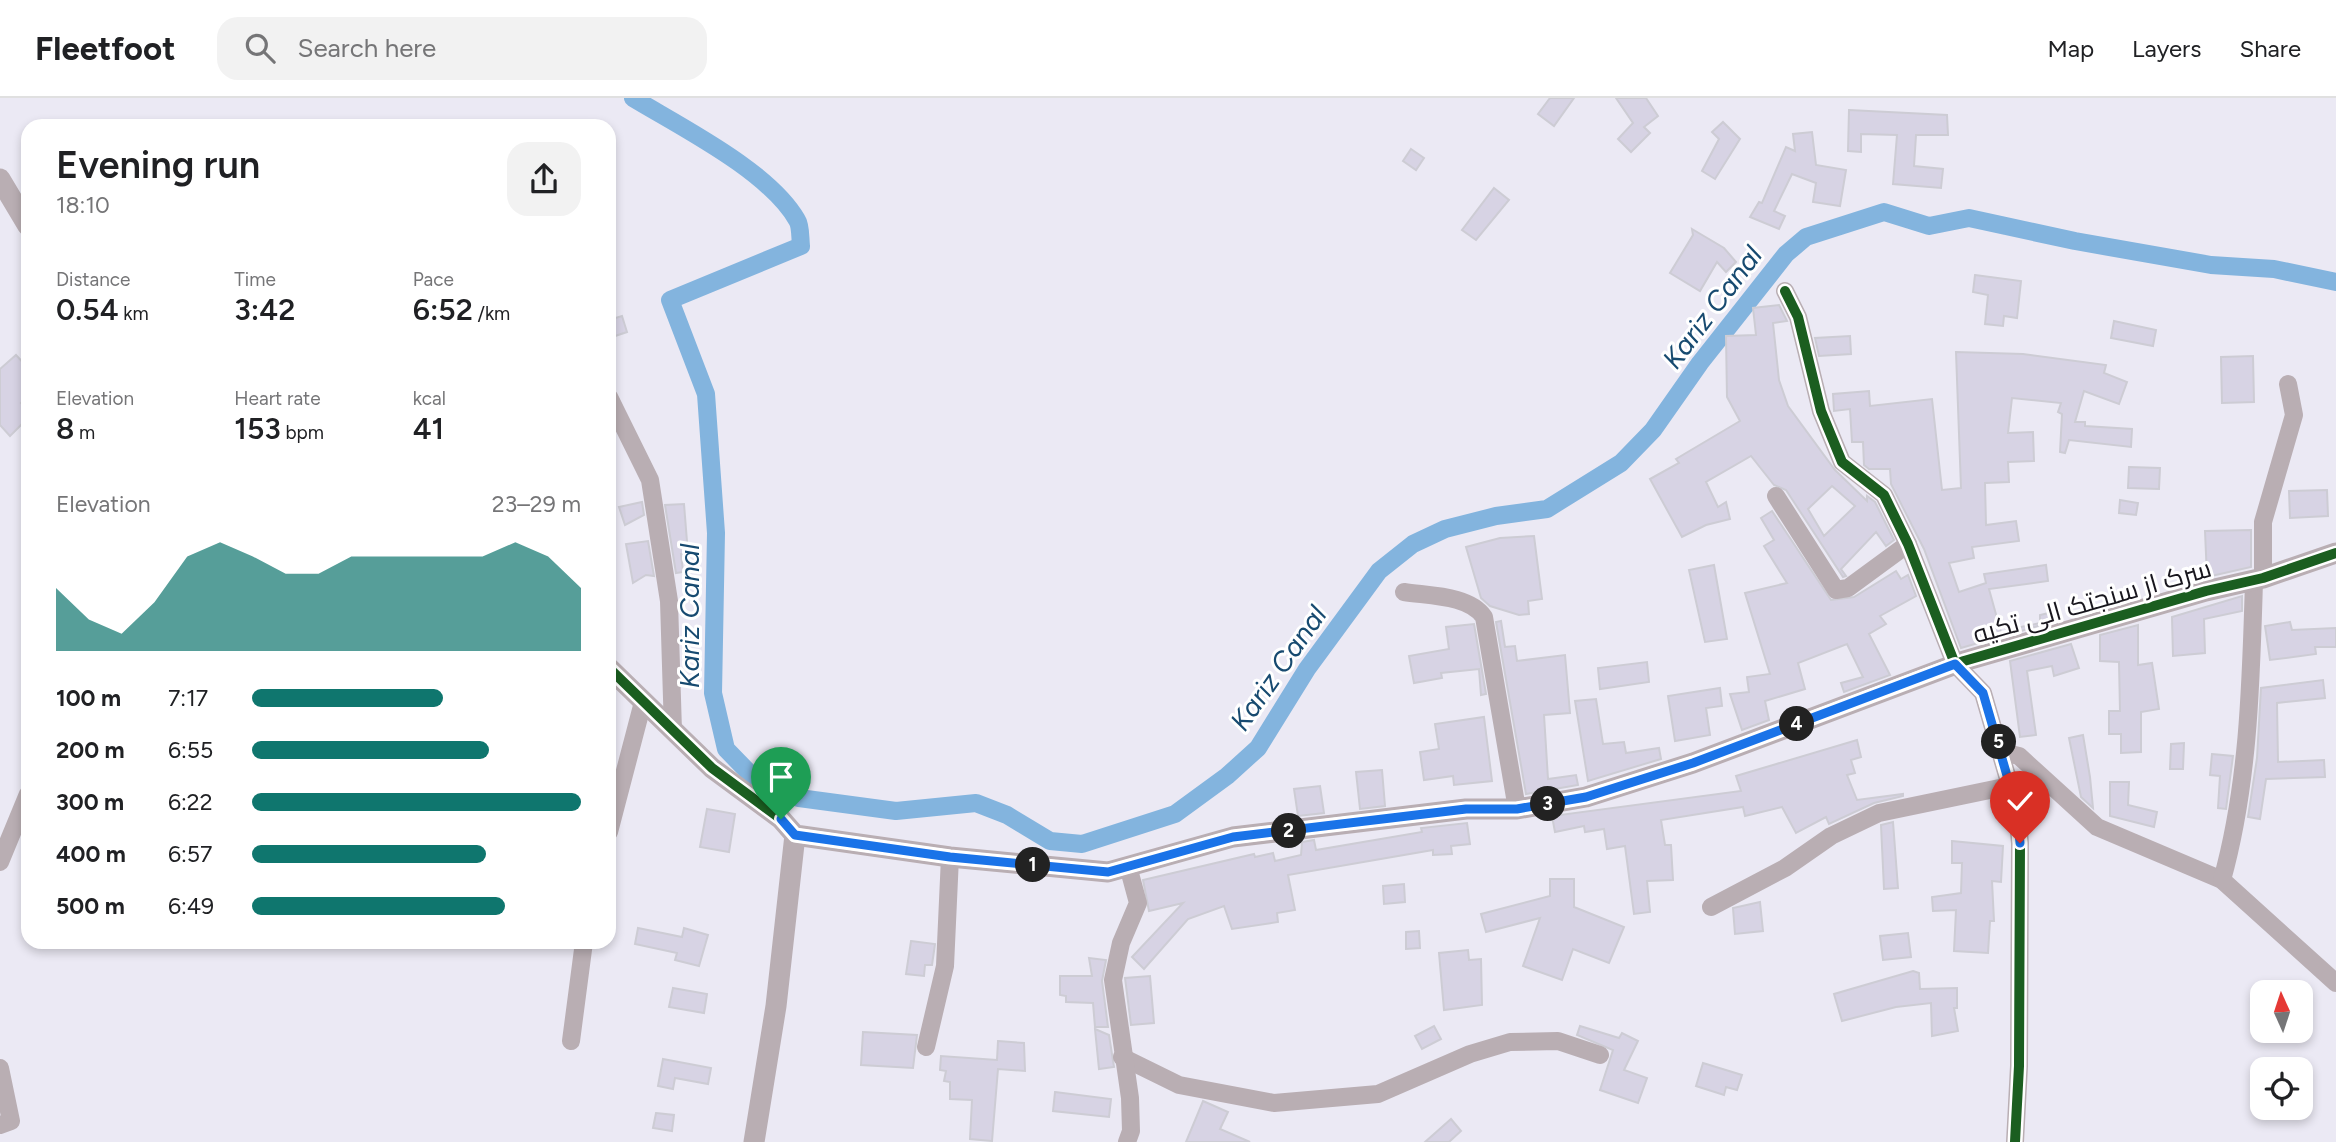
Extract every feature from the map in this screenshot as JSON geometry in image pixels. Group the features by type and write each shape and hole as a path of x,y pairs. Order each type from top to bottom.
{"street":[{"path":"0,179 21,214"},
{"path":"1785,291 1798,317 1821,411 1842,462 1884,495 1908,544 1955,664 1983,693 2002,752 2017,810 2020,843 2019,1066 2015,1142"},
{"path":"2222,880 2235,834 2251,692 2263,522 2294,415 2288,384"},
{"path":"616,411 650,480 669,601 673,731"},
{"path":"1776,496 1836,590 1848,588 1908,544"},
{"name":"سرک از سنجتک الی تکیه","path":"795,835 950,857 1108,872 1233,837 1466,809 1517,809 1586,797 1693,763 1955,664 2080,626 2258,580 2336,553"},
{"path":"1404,592 1468,603 1479,609 1484,617 1517,809"},
{"path":"616,675 712,768 781,819 795,835 776,1006 754,1142"},
{"path":"616,805 643,702"},
{"path":"2002,752 2019,756 2097,827 2222,880 2336,983"},
{"path":"1711,907 1786,868 1831,836 1879,813 2009,786"},
{"path":"0,862 21,811"},
{"path":"926,1047 945,966 950,857"},
{"path":"1127,1142 1131,1131 1130,1098 1113,980 1121,943 1138,903 1128,866"},
{"path":"571,1041 583,949"},
{"path":"1122,1057 1179,1085 1274,1103 1378,1094 1470,1054 1510,1042 1558,1041 1600,1055"},
{"path":"0,1068 11,1121 0,1125"}],"building":[{"path":"1550,98 1574,98 1554,126 1538,114"},
{"path":"1616,98 1646,98 1658,116 1644,127 1650,133 1631,152 1618,139 1633,123"},
{"path":"1849,110 1947,115 1948,135 1916,135 1914,166 1943,169 1941,188 1893,184 1897,135 1861,134 1861,152 1848,151"},
{"path":"1723,122 1740,139 1715,179 1702,171 1719,139 1712,132"},
{"path":"1812,132 1816,165 1846,170 1840,206 1813,202 1816,183 1792,174 1774,211 1785,216 1779,229 1750,217 1759,202 1762,203 1786,147 1795,151 1793,134"},
{"path":"1411,149 1424,158 1416,170 1403,161"},
{"path":"1494,188 1509,200 1476,240 1462,230"},
{"path":"1692,229 1724,248 1736,262 1726,272 1717,262 1700,291 1670,273 1693,235"},
{"path":"1975,275 2021,281 2017,318 2004,316 2003,326 1985,324 1988,295 1973,292"},
{"path":"1779,305 1787,321 1773,323 1779,380 1788,406 1835,470 1867,501 1867,496 1875,502 1894,540 1886,546 1876,532 1841,569 1846,576 1843,577 1786,490 1774,485 1751,456 1706,482 1718,507 1726,502 1730,519 1706,525 1682,537 1650,479 1679,463 1676,459 1740,421 1727,397 1726,336 1756,335 1753,308","holes":["1832,486 1855,506 1824,536 1808,509"]},
{"path":"622,316 627,332 616,336 616,318"},
{"path":"2114,321 2156,330 2153,346 2111,338"},
{"path":"1850,336 1851,354 1819,356 1815,338"},
{"path":"1956,352 2023,354 2106,365 2104,373 2127,382 2119,404 2084,391 2075,422 2085,422 2085,426 2132,429 2131,447 2069,440 2065,453 2060,452 2062,414 2058,412 2061,403 2012,398 2008,433 2033,432 2034,461 2008,462 2009,482 1985,483 1986,525 2016,521 2019,541 1972,547 1974,558 1949,563 1959,592 1986,583 1984,574 2046,565 2048,581 1989,589 2002,636 1961,648 1924,549 1891,484 1890,469 1869,469 1864,465 1863,442 1852,442 1850,409 1834,411 1833,394 1869,391 1870,406 1932,399 1942,490 1961,488"},
{"path":"16,355 21,360 21,425 10,436 0,425 0,369"},
{"path":"2253,356 2254,402 2222,403 2221,357"},
{"path":"2129,467 2160,468 2159,489 2128,488"},
{"path":"2327,490 2328,516 2290,518 2289,491"},
{"path":"2120,500 2138,503 2136,515 2119,513"},
{"path":"642,502 644,515 625,525 619,507"},
{"path":"684,504 688,554 681,554 683,572 676,573 665,505"},
{"path":"1772,511 1831,600 1854,597 1896,571 1901,579 1908,575 1916,596 1880,616 1886,624 1869,634 1890,675 1844,692 1841,683 1863,677 1847,644 1798,663 1805,689 1765,701 1769,720 1742,730 1730,694 1749,692 1747,677 1770,674 1745,593 1787,583 1764,546 1774,540 1761,518"},
{"path":"2251,530 2251,567 2207,577 2205,531"},
{"path":"1534,536 1542,599 1528,601 1529,614 1519,615 1490,606 1481,598 1466,547 1500,538"},
{"path":"648,541 654,576 646,575 633,583 626,544"},
{"path":"1714,565 1727,639 1705,642 1689,570"},
{"path":"2242,596 2242,611 2204,619 2205,653 2173,656 2172,617"},
{"path":"2057,611 2059,620 2007,635 2006,630 2040,623 2040,615"},
{"path":"1501,621 1505,647 1515,646 1517,661 1565,655 1570,713 1544,715 1548,779 1576,775 1578,785 1526,794 1496,622"},
{"path":"2290,622 2292,630 2336,628 2336,647 2315,647 2316,654 2270,660 2265,626"},
{"path":"1474,624 1486,694 1481,695 1479,669 1441,673 1442,678 1414,683 1409,656 1449,649 1446,627"},
{"path":"2138,625 2138,665 2152,663 2159,709 2141,712 2141,752 2121,753 2121,734 2109,734 2109,711 2120,711 2119,662 2100,661 2100,635"},
{"path":"2071,644 2079,668 2054,676 2052,666 2027,671 2036,735 2020,737 2010,661"},
{"path":"1647,662 1649,682 1600,689 1598,668"},
{"path":"2323,680 2325,698 2277,703 2278,762 2324,760 2325,777 2266,779 2260,819 2248,817 2257,758 2261,688"},
{"path":"1720,688 1722,706 1706,708 1710,735 1675,741 1668,696"},
{"path":"1596,699 1603,744 1624,742 1626,753 1659,748 1661,759 1588,781 1575,701"},
{"path":"1484,717 1492,781 1454,785 1453,776 1424,780 1420,752 1439,749 1435,724"},
{"path":"2083,735 2093,808 2081,797 2069,738"},
{"path":"1857,740 1861,757 1851,760 1855,773 1847,775 1857,800 1903,796 1874,803 1829,824 1826,817 1796,833 1782,807 1745,816 1743,807 1661,820 1665,845 1671,845 1673,880 1647,881 1650,912 1634,914 1625,846 1607,849 1604,829 1585,832 1584,826 1555,832 1552,816 1741,791 1736,776"},
{"path":"2184,743 2183,769 2170,769 2171,744"},
{"path":"2212,754 2233,756 2226,809 2218,808 2220,776 2210,775"},
{"path":"1382,770 1385,806 1360,809 1356,772"},
{"path":"2110,782 2129,782 2128,805 2157,812 2154,827 2110,816"},
{"path":"1320,786 1324,813 1298,816 1294,789"},
{"path":"707,809 735,814 729,852 700,847"},
{"path":"1893,822 1898,888 1884,889 1881,825"},
{"path":"1467,823 1470,844 1451,846 1452,854 1433,855 1433,850 1288,875 1295,910 1277,913 1278,922 1232,929 1224,906 1188,919 1144,969 1132,957 1183,903 1149,911 1143,880 1254,854 1255,857 1273,853 1275,861 1301,855 1302,842 1314,840 1316,850 1422,832 1421,828"},
{"path":"1952,841 2003,846 2001,882 1992,881 1994,921 1990,921 1988,953 1954,951 1956,910 1933,911 1932,897 1961,893 1962,863 1952,863"},
{"path":"1550,879 1574,879 1574,907 1624,927 1609,963 1573,949 1562,980 1523,966 1540,918 1486,932 1481,914 1550,896"},
{"path":"1404,884 1405,902 1384,904 1383,886"},
{"path":"1760,902 1763,931 1735,934 1733,908"},
{"path":"638,928 682,937 684,928 708,935 699,966 675,960 677,953 635,944"},
{"path":"1419,931 1420,948 1406,949 1406,932"},
{"path":"1908,933 1911,957 1883,960 1880,936"},
{"path":"911,941 935,944 932,965 925,965 924,976 906,974"},
{"path":"1468,950 1469,960 1481,959 1482,1005 1444,1010 1439,953"},
{"path":"1089,958 1106,960 1102,981 1108,1027 1095,1027 1093,1003 1066,1002 1066,996 1060,995 1060,976 1092,976"},
{"path":"1913,971 1919,973 1920,989 1957,988 1957,1008 1954,1008 1958,1031 1932,1036 1931,1003 1896,1007 1842,1021 1834,994"},
{"path":"1150,976 1154,1023 1131,1025 1125,978"},
{"path":"673,988 707,994 704,1013 669,1007"},
{"path":"1434,1026 1441,1039 1422,1049 1415,1036"},
{"path":"1580,1026 1619,1038 1622,1033 1638,1041 1624,1070 1647,1078 1638,1103 1600,1090 1613,1050 1577,1035"},
{"path":"1095,1029 1109,1035 1114,1067 1099,1069"},
{"path":"863,1032 917,1035 913,1068 861,1065"},
{"path":"998,1041 1024,1043 1025,1071 998,1069 992,1141 970,1139 972,1100 950,1099 950,1082 944,1081 946,1071 940,1070 941,1056 997,1060"},
{"path":"663,1059 711,1068 708,1084 675,1078 673,1089 658,1086"},
{"path":"1703,1063 1742,1075 1737,1090 1726,1087 1724,1095 1696,1086"},
{"path":"1055,1092 1111,1099 1109,1117 1053,1111"},
{"path":"1203,1101 1228,1112 1220,1129 1250,1142 1186,1142"},
{"path":"656,1113 674,1115 672,1131 653,1128"},
{"path":"1451,1119 1461,1131 1449,1142 1425,1142"}],"waterway":[{"name":"Kariz Canal","path":"633,98 699,136 766,184 784,202 800,229 801,246 670,300 706,394 716,533 713,693 726,749 758,782 799,798 896,811 976,803 1007,815 1050,841 1082,844 1175,814 1227,776 1258,748 1307,669 1379,571 1413,544 1445,529 1496,516 1547,509 1621,463 1653,430 1700,363 1786,254 1806,237 1884,212 1929,226 1969,218 2075,241 2211,265 2274,269 2336,282"}],"cycle path":[{"path":"1785,291 1798,317 1821,411 1842,462 1884,495 1908,544 1955,664 1983,693 2017,810 2020,843 2019,1066 2015,1142"},
{"path":"616,675 712,768 781,819 795,835 950,857 1108,872 1233,837 1466,809 1517,809 1586,797 1693,763 1964,661 2206,591 2263,578 2336,553"}],"route":[{"path":"781,819 795,835 950,857 1108,872 1233,837 1409,818 1466,809 1517,809 1586,797 1693,763 1955,664 1983,693 2017,810 2020,843"}]}
